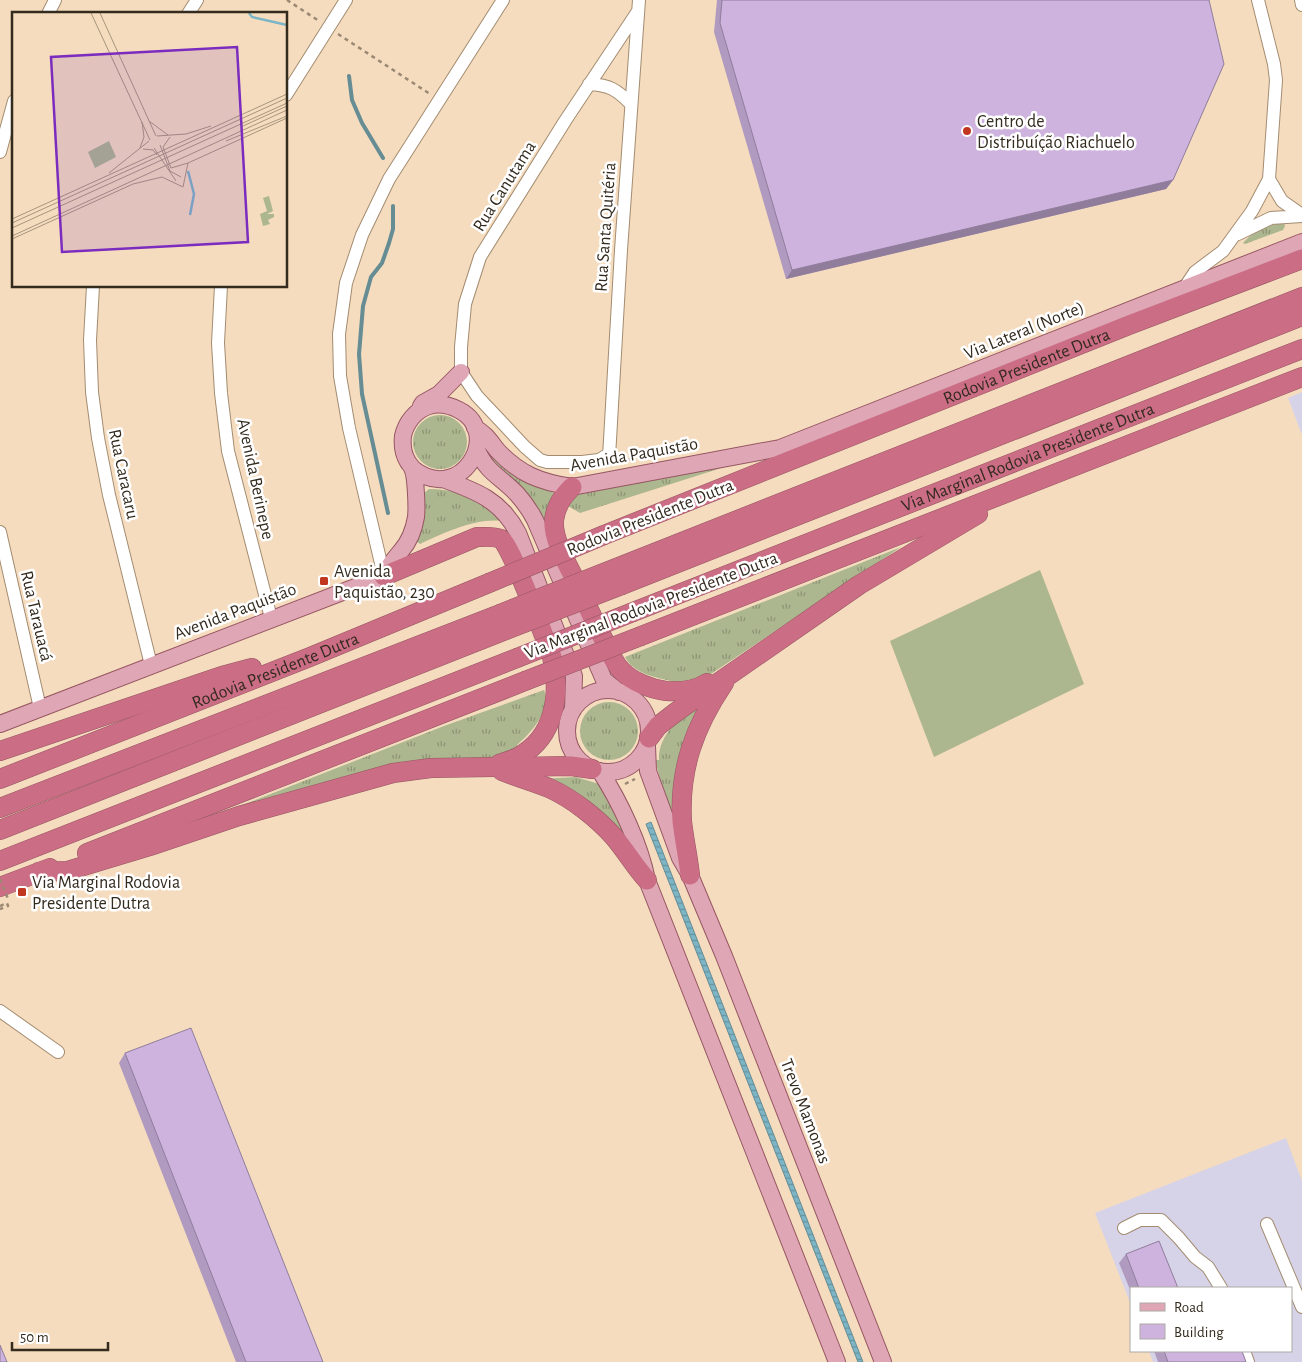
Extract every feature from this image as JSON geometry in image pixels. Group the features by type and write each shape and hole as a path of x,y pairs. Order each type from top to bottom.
{"highway":[{"name":"Rodovia Presidente Dutra","path":"0,778 310,657 604,535 1130,325 1302,259"},
{"name":"Rodovia Presidente Dutra","path":"0,830 503,622 1302,297"},
{"name":"Rodovia Presidente Dutra","path":"619,576 1302,316"},
{"name":"Via Marginal Rodovia Presidente Dutra","path":"0,861 1302,349"},
{"path":"4,893 39,872 1302,377"},
{"path":"648,742 671,716 730,673 859,585 1025,486"},
{"path":"572,487 561,498 554,521 558,544 620,669 629,677 652,688 676,692 702,686 715,678 730,673"},
{"path":"384,576 477,537 487,536 502,539 505,543 552,658 556,672 556,694 552,718 533,747 518,757 491,767"},
{"name":"Rodovia Presidente Dutra","path":"0,808 503,622"},
{"path":"0,751 222,676 310,657"},
{"path":"690,875 682,821 684,770 690,748 701,721 730,673"},
{"path":"39,872 67,871 150,846 238,816 393,773 431,768 491,767 571,766 596,770"},
{"path":"491,767 549,788 578,805 615,839 634,866 647,880"}],"main road":[{"name":"Via Lateral (Norte)","path":"760,452 780,448 1302,242"},
{"path":"384,576 389,564 402,550 413,528 416,509 412,468 404,454 402,439 406,425 423,403 439,394 461,372"},
{"name":"Avenida Paquistão","path":"416,414 436,405 452,407 467,416 475,428 482,432 507,459 531,477 572,487 760,452"},
{"path":"443,480 454,477 469,466 477,450 478,441 475,428"},
{"path":"477,450 482,461 492,473 515,492 528,507 604,680 619,692 633,699 645,712 649,729 648,742 638,760 616,772 596,770"},
{"path":"412,468 428,478 443,480 477,492 502,510 513,523 518,533 574,676 573,710 568,725 568,741 572,751 579,760 596,770 609,786 644,862 647,880 837,1362"},
{"name":"Avenida Paquistão","path":"0,724 384,576"},
{"path":"573,710 580,702 594,694 609,690 619,692"},
{"name":"Trevo Mamonas","path":"648,742 648,772 680,858 690,875 724,956 883,1362"}],"street":[{"path":"49,12 55,0"},
{"path":"189,12 196,0"},
{"path":"288,92 346,0"},
{"path":"384,576 348,428 340,376 338,334 346,283 362,235 389,179 503,0"},
{"path":"1185,287 1195,272 1220,255 1252,211 1269,179 1276,80 1274,64 1258,0"},
{"path":"1301,0 1302,5"},
{"name":"Rua Canutama","path":"461,372 461,346 465,304 480,257 639,6"},
{"name":"Rua Santa Quitéria","path":"461,372 477,396 525,447 540,460 547,462 582,462 599,460 609,456 620,260 639,6"},
{"path":"590,84 614,89 631,104"},
{"path":"0,152 12,108"},
{"path":"1269,179 1282,201 1302,215"},
{"path":"1234,236 1271,218 1302,215"},
{"name":"Rua Caracaru","path":"94,288 90,340 92,392 98,438 109,495 151,665"},
{"name":"Avenida Berinepe","path":"221,288 218,343 221,393 228,451 271,618"},
{"name":"Rua Tarauacá","path":"0,532 40,708"},
{"path":"0,1011 58,1052"},
{"path":"1124,1228 1140,1220 1161,1220 1195,1257 1208,1267 1219,1287"},
{"path":"1268,1224 1302,1307"}],"path":[{"path":"287,0 439,100"},
{"path":"0,879 4,893"}],"shaded area":[{"path":"1302,392 1302,435 1288,398"},
{"path":"1286,1138 1302,1181 1302,1362 1153,1362 1149,1352 1292,1352 1292,1287 1130,1287 1130,1302 1095,1213"}],"green space":[{"path":"1284,223 1283,230 1245,244 1243,243 1261,229"},
{"path":"440,415 450,417 459,423 465,432 467,442 465,452 459,461 450,467 440,469 430,467 421,461 415,452 413,442 415,432 421,423 430,417"},
{"path":"491,454 532,485 554,493 546,523 534,502 494,463"},
{"path":"737,463 580,513 566,505 575,495 588,491"},
{"path":"429,489 449,491 468,496 483,504 502,521 471,524 449,531 420,544 416,541 424,493"},
{"path":"901,547 708,676 696,682 671,683 672,681 639,671 625,657"},
{"path":"1040,570 1084,684 934,757 890,641"},
{"path":"544,690 546,698 543,713 534,728 517,745 520,749 501,757 222,813 444,726"},
{"path":"609,702 625,707 633,715 638,731 633,747 625,755 609,760 593,755 585,747 580,731 585,715 593,707"},
{"path":"699,707 673,817 655,760 659,760 662,743 671,728 684,716"},
{"path":"576,777 599,784 623,834 540,779"}],"water":[{"path":"651,822 863,1362 858,1362 646,824"}],"building":[{"name":"Centro de Distribuíção Riachuelo","path":"722,0 1209,0 1224,64 1173,180 792,270 720,23"},
{"path":"191,1028 323,1362 246,1362 125,1053"},
{"path":"1159,1241 1178,1287 1139,1287 1126,1254"},
{"path":"0,1345 7,1362 0,1362"},
{"path":"1164,1352 1242,1352 1246,1362 1168,1362"}],"waterway":[{"path":"349,76 352,100 362,123 383,158"},
{"path":"388,513 362,394 359,354 363,306 371,277 382,263 389,243 393,229 393,206"}],"place":[{"name":"Centro de Distribuíção Riachuelo","path":"967,131"},
{"name":"Avenida Paquistão, 230","path":"324,581"},
{"name":"Via Marginal Rodovia Presidente Dutra","path":"22,892"}]}
